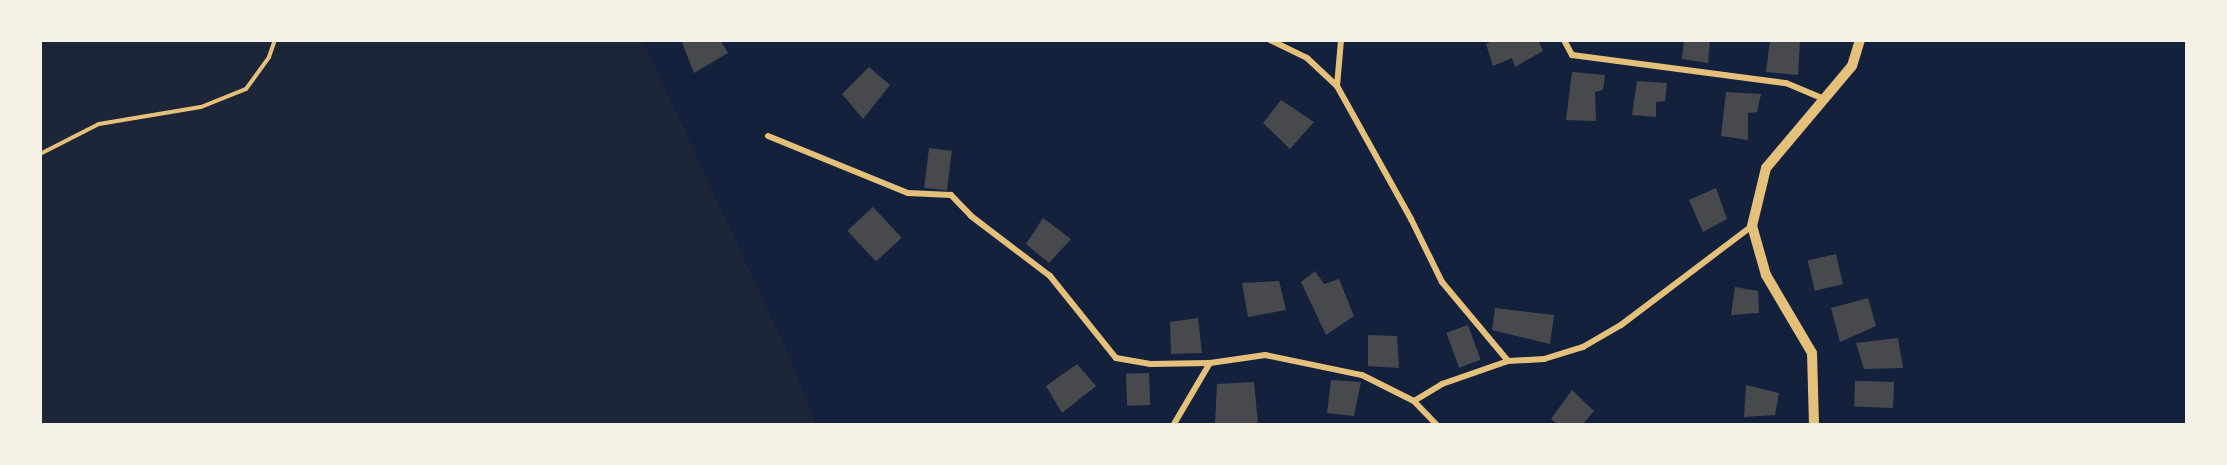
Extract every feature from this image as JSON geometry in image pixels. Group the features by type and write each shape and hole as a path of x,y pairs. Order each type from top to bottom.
{"street":[{"path":"1270,40 1307,58 1336,86 1411,219 1442,282 1508,361"},
{"path":"1336,86 1341,40"},
{"path":"1564,40 1572,55 1786,83 1824,99"},
{"path":"1814,424 1812,353 1766,274 1752,226 1766,168 1852,66 1860,40"},
{"path":"768,136 908,193 951,195 971,216 1050,276 1116,358 1150,364 1210,363 1265,354 1362,375 1414,401 1437,424"},
{"path":"1414,401 1442,384 1508,361 1544,359 1602,336 1752,226"},
{"path":"1174,424 1210,363"}],"path":[{"path":"40,154 99,124 201,106 246,89 269,57 275,40"}],"shaded area":[{"path":"40,41 643,41 787,351 816,424 41,424"}],"building":[{"path":"681,40 720,40 728,53 694,73"},
{"path":"1494,40 1538,40 1543,51 1515,67 1512,58 1493,66 1486,44"},
{"path":"1684,40 1710,40 1708,63 1682,59"},
{"path":"1770,40 1800,40 1798,75 1766,72"},
{"path":"869,67 890,85 863,119 842,94"},
{"path":"1572,72 1605,75 1603,90 1595,92 1596,121 1566,120"},
{"path":"1637,81 1667,83 1665,101 1656,102 1656,117 1632,115"},
{"path":"1726,92 1761,94 1757,112 1748,113 1748,140 1721,136"},
{"path":"1281,100 1314,122 1290,149 1263,123"},
{"path":"929,148 952,151 947,191 924,188"},
{"path":"1716,188 1727,219 1703,232 1689,200"},
{"path":"873,207 902,238 876,262 847,231"},
{"path":"1043,218 1071,239 1049,263 1026,244"},
{"path":"1836,254 1843,284 1815,291 1808,261"},
{"path":"1315,271 1324,284 1339,279 1354,316 1326,335 1301,282"},
{"path":"1279,281 1286,310 1248,317 1242,283"},
{"path":"1735,287 1758,291 1759,313 1731,315"},
{"path":"1868,298 1876,326 1840,342 1831,308"},
{"path":"1495,308 1554,315 1550,344 1492,330"},
{"path":"1198,318 1202,353 1171,354 1170,322"},
{"path":"1468,325 1481,360 1459,368 1446,333"},
{"path":"1368,335 1397,336 1399,368 1368,366"},
{"path":"1898,338 1903,368 1864,369 1856,343"},
{"path":"1077,364 1096,386 1062,413 1046,386"},
{"path":"1149,373 1150,405 1127,406 1126,374"},
{"path":"1331,380 1361,382 1354,416 1327,413"},
{"path":"1855,381 1894,382 1893,408 1854,407"},
{"path":"1254,382 1258,424 1215,424 1217,384"},
{"path":"1746,385 1779,393 1775,415 1744,417"},
{"path":"1572,390 1594,411 1583,424 1557,424 1551,419"}]}
